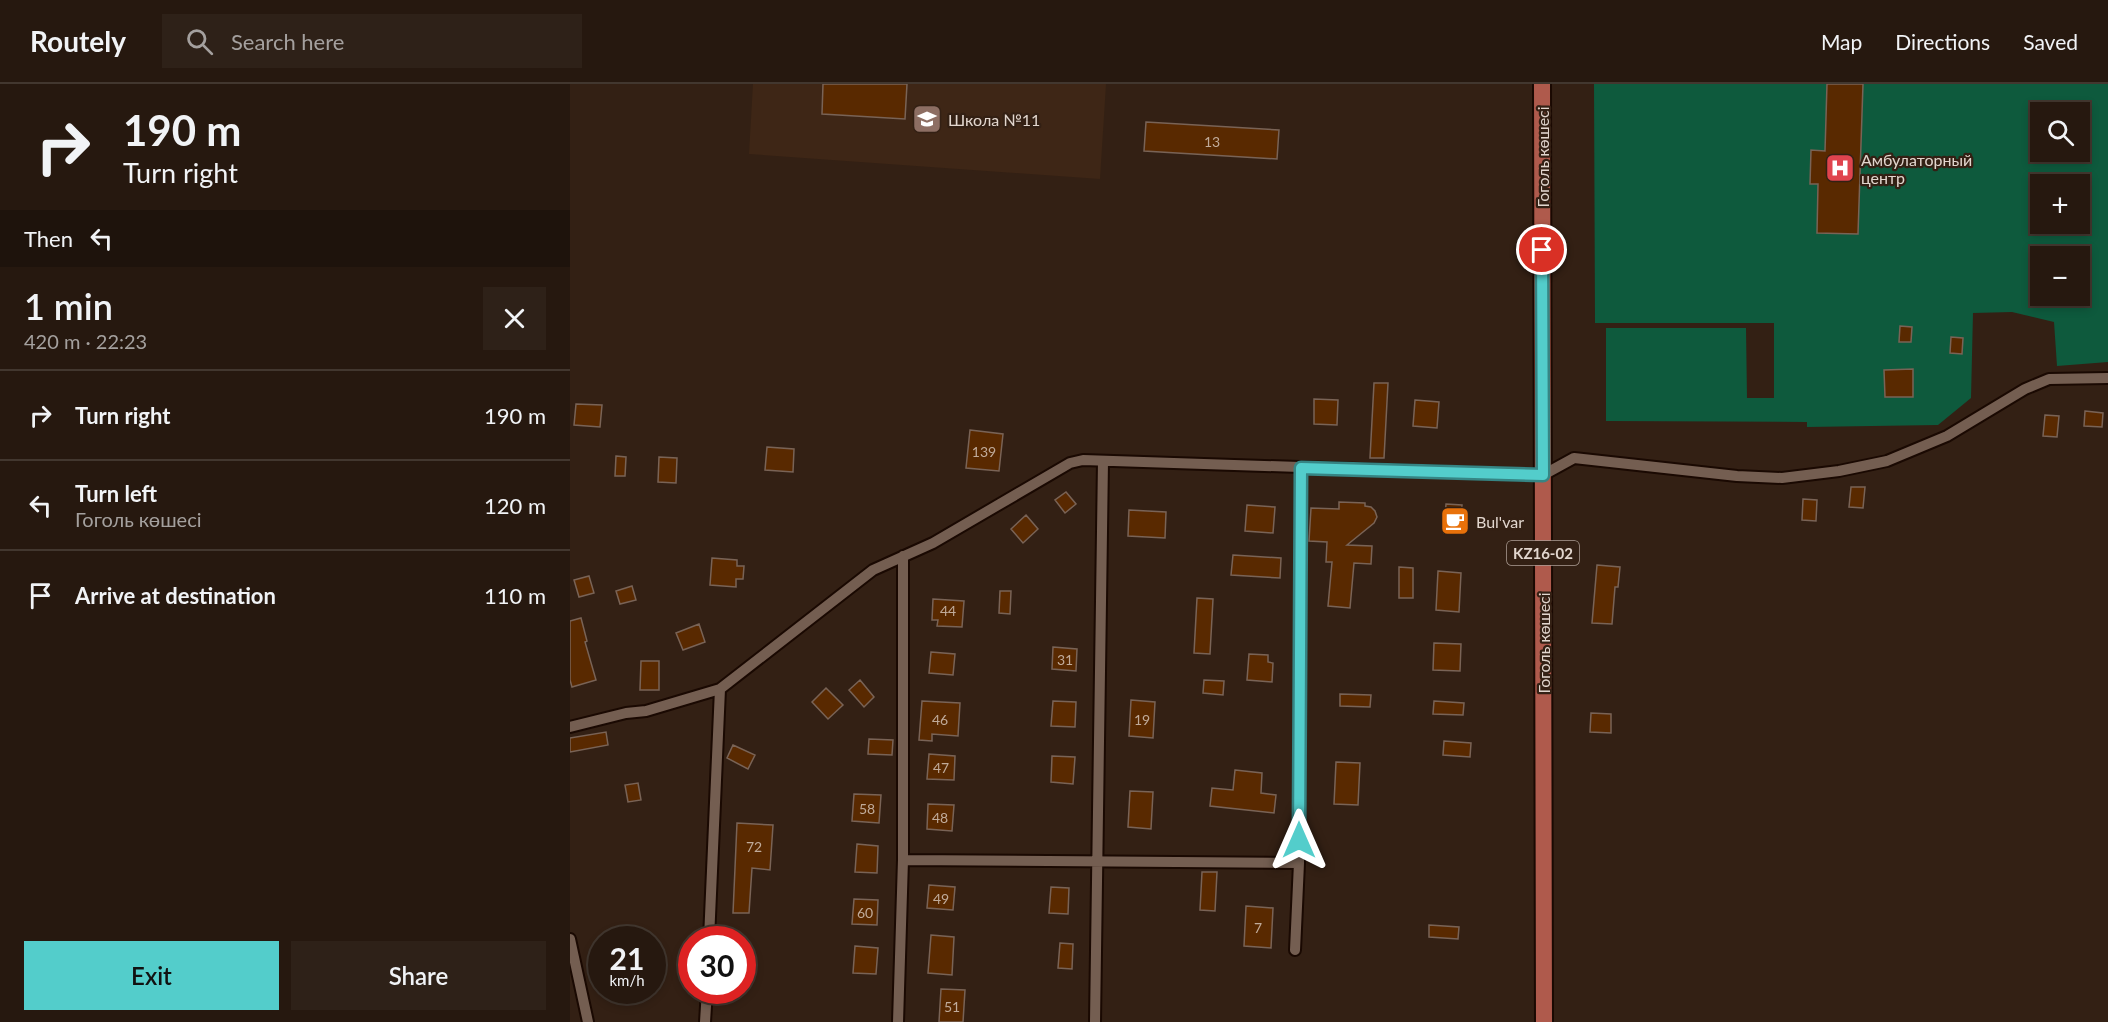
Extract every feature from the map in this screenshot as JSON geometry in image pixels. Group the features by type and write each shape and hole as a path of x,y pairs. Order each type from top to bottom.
{"main road":[{"name":"Гоголь көшесі","path":"1542,84 1544,1022"}],"street":[{"path":"570,727 626,713 646,711 720,689 873,570 933,543 1070,463 1083,460 1543,475 1574,458 1737,476 1782,477 1839,471 1887,460 1947,436 2025,389 2049,380 2108,378"},
{"path":"1095,1022 1102,461"},
{"path":"1295,950 1299,863 1301,468"},
{"path":"898,1022 903,860 903,556"},
{"path":"710,926 720,689"},
{"path":"903,860 1299,863"},
{"path":"570,939 588,1022"},
{"path":"705,1022 706,1004"}],"shaded area":[{"name":"Школа №11","path":"753,84 1106,84 1100,179 749,154"}],"green space":[{"path":"1594,84 2108,84 2108,362 2057,366 2054,322 2012,312 1973,313 1971,398 1938,425 1807,427 1807,422 1606,421 1606,328 1746,328 1747,398 1774,398 1774,323 1595,323"}],"building":[{"path":"823,84 907,84 905,119 822,114"},
{"path":"1827,84 1863,84 1858,234 1817,233 1818,184 1810,184 1811,150 1825,151"},
{"path":"1146,122 1279,130 1277,159 1144,151"},
{"path":"1900,326 1912,327 1911,342 1899,342"},
{"path":"1951,337 1963,338 1962,354 1950,353"},
{"path":"1913,369 1913,397 1885,397 1884,370"},
{"path":"1374,383 1388,383 1384,458 1370,458"},
{"path":"1314,399 1338,400 1337,425 1314,424"},
{"path":"1415,400 1439,402 1437,428 1413,426"},
{"path":"576,404 602,405 600,427 574,425"},
{"path":"2085,411 2103,413 2102,427 2084,426"},
{"path":"2045,415 2059,416 2057,437 2043,436"},
{"path":"970,430 1003,434 999,471 966,468"},
{"path":"767,447 794,449 793,472 765,470"},
{"path":"616,456 626,457 625,476 615,476"},
{"path":"659,457 677,458 676,483 658,482"},
{"path":"1851,487 1865,487 1863,508 1849,507"},
{"path":"1066,492 1076,504 1065,513 1055,500"},
{"path":"1803,499 1817,500 1816,521 1802,520"},
{"path":"1339,502 1365,503 1365,506 1375,511 1377,517 1374,523 1347,545 1372,546 1371,564 1354,563 1350,608 1328,606 1332,562 1326,562 1327,542 1309,541 1311,508 1339,509"},
{"path":"1446,504 1462,505 1460,534 1444,533"},
{"path":"1247,505 1275,507 1273,533 1245,531"},
{"path":"1129,510 1166,512 1165,538 1128,536"},
{"path":"1026,515 1038,529 1023,543 1011,529"},
{"path":"1233,555 1281,558 1280,578 1231,575"},
{"path":"712,558 737,560 737,566 744,566 743,579 736,579 736,587 710,585"},
{"path":"1597,565 1620,567 1618,587 1615,587 1612,624 1592,623"},
{"path":"1399,567 1413,568 1413,598 1399,598"},
{"path":"1438,571 1461,573 1459,612 1436,610"},
{"path":"589,576 594,593 579,597 574,580"},
{"path":"632,586 636,600 620,604 616,591"},
{"path":"1000,591 1011,591 1010,614 999,613"},
{"path":"1197,598 1213,599 1210,654 1194,653"},
{"path":"933,599 964,601 962,627 937,626 938,620 932,620"},
{"path":"581,618 596,680 572,687 570,621"},
{"path":"699,624 705,642 683,650 676,633"},
{"path":"1434,643 1461,644 1460,671 1433,670"},
{"path":"1053,647 1077,649 1076,671 1052,669"},
{"path":"931,652 955,654 953,675 929,673"},
{"path":"1249,654 1268,655 1268,662 1273,663 1272,682 1247,680"},
{"path":"641,661 659,661 659,690 640,690"},
{"path":"860,680 874,697 864,707 849,690"},
{"path":"1204,680 1224,681 1223,695 1203,693"},
{"path":"826,688 843,705 828,719 812,702"},
{"path":"1340,694 1371,695 1370,707 1340,706"},
{"path":"1131,700 1155,702 1153,738 1129,736"},
{"path":"922,701 960,703 958,736 932,734 932,741 919,740"},
{"path":"1053,701 1076,702 1075,727 1051,726"},
{"path":"1434,701 1464,703 1463,715 1433,714"},
{"path":"1591,713 1611,714 1611,733 1590,732"},
{"path":"606,732 608,745 570,752 570,738"},
{"path":"869,739 893,740 892,755 868,754"},
{"path":"1444,741 1471,743 1470,757 1443,755"},
{"path":"733,745 755,755 748,769 727,758"},
{"path":"929,754 955,756 954,780 927,779"},
{"path":"1052,756 1075,757 1073,784 1051,782"},
{"path":"1336,762 1360,763 1358,805 1334,804"},
{"path":"1235,770 1262,773 1261,793 1276,795 1274,813 1210,806 1212,788 1233,790"},
{"path":"638,783 641,800 628,802 625,785"},
{"path":"1130,791 1153,792 1151,829 1128,827"},
{"path":"854,794 881,795 879,823 852,821"},
{"path":"928,804 954,805 952,831 927,829"},
{"path":"737,823 773,825 770,870 752,868 749,913 733,913"},
{"path":"857,844 878,846 877,873 855,872"},
{"path":"1202,872 1217,872 1215,911 1200,910"},
{"path":"929,885 955,887 953,910 927,908"},
{"path":"1051,887 1069,888 1068,914 1049,913"},
{"path":"854,899 878,900 877,925 852,924"},
{"path":"1246,906 1273,908 1271,948 1244,946"},
{"path":"1429,925 1459,927 1458,939 1429,937"},
{"path":"931,935 954,937 952,975 928,973"},
{"path":"1060,943 1073,944 1072,969 1058,968"},
{"path":"855,946 878,948 876,974 853,973"},
{"path":"941,989 965,990 963,1022 939,1022"}],"place":[{"name":"Школа №11","path":"927,119"},
{"name":"Амбулаторный центр","path":"1840,168"},
{"name":"Bul'var","path":"1455,521"}],"route":[{"path":"1299,840 1301,468 1543,475 1542,250"}]}
